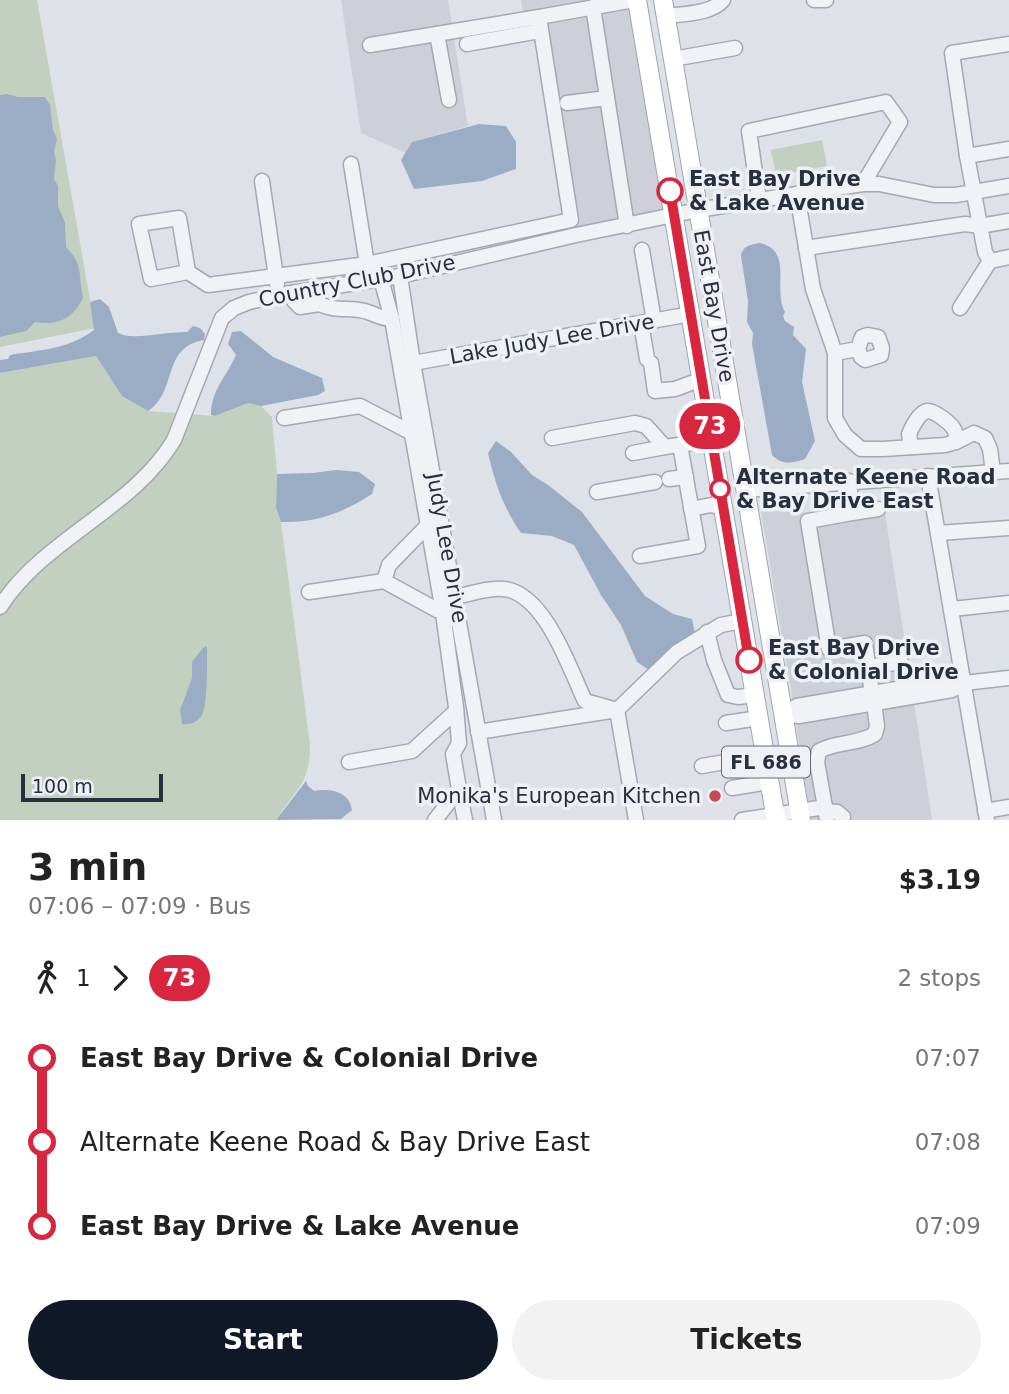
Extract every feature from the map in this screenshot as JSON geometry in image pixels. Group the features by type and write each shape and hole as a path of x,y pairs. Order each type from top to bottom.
{"main road":[{"path":"653,0 661,50 666,63 674,64"},
{"name":"East Bay Drive","path":"628,1 674,215 770,782 788,817"},
{"name":"East Bay Drive","path":"664,8 783,714 788,817"},
{"path":"674,215 690,228 693,236 711,345 724,363"},
{"path":"696,344 705,356 715,384 731,470 745,490"},
{"path":"723,508 731,510 736,519 752,606 756,618 769,633"},
{"path":"757,707 764,713 772,728 788,817"}],"street":[{"path":"664,8 709,8 719,5 723,0"},
{"path":"814,0 826,0"},
{"path":"467,44 593,8 628,1"},
{"path":"593,8 627,226"},
{"path":"370,45 437,34 540,24"},
{"path":"540,24 571,220 576,236"},
{"path":"437,34 449,100"},
{"path":"990,261 985,252 967,156 952,53 1009,44"},
{"path":"674,64 735,48"},
{"path":"567,103 607,98"},
{"path":"759,200 749,131 886,102 900,122 863,184"},
{"path":"967,156 1009,149"},
{"path":"351,164 367,264 377,279 392,319 429,524 456,710 459,743 453,754 465,820"},
{"path":"262,181 276,277 285,294 300,307 320,304 331,310 361,309 380,319 392,319"},
{"name":"Country Club Drive","path":"0,607 26,575 145,478 163,458 174,440 222,318 234,308 285,294 400,276 674,215 797,194 863,184 879,184 934,195 1009,186"},
{"path":"797,194 813,289 835,353 835,418 845,435 861,449 957,442 974,433 985,438 990,449 993,472"},
{"path":"188,272 179,218 139,224 150,279 188,272 208,285 367,264 571,220"},
{"path":"806,248 965,224 980,226 1009,222"},
{"path":"459,244 463,261"},
{"path":"642,250 649,361 655,391 702,379"},
{"path":"960,308 990,261 1009,257"},
{"name":"Judy Lee Drive","path":"400,276 494,820"},
{"path":"316,289 320,304"},
{"name":"Lake Judy Lee Drive","path":"414,363 691,314"},
{"path":"835,353 858,349"},
{"path":"284,418 360,406 412,433"},
{"path":"911,447 909,433 927,411 952,427 957,442"},
{"path":"552,438 635,423 646,426 673,446 686,477 698,546 640,556"},
{"path":"633,453 712,440"},
{"path":"745,490 1009,471"},
{"path":"597,492 686,477"},
{"path":"928,477 986,815 1009,807"},
{"path":"849,481 852,513"},
{"path":"691,509 712,505 723,508"},
{"path":"826,813 817,762 819,751 828,746 867,739 875,734 877,726 865,643 829,649 808,521 878,509"},
{"path":"384,581 389,565 429,524"},
{"path":"938,533 1009,528"},
{"path":"309,592 384,581 437,610 442,606"},
{"path":"456,597 481,590 514,590 537,608 585,701 617,710"},
{"path":"951,609 1009,603"},
{"path":"478,732 617,710 677,652 721,625 742,621"},
{"path":"707,632 714,660 728,695 757,707"},
{"path":"868,667 901,662"},
{"path":"783,714 797,706 873,699 949,680 964,683 1009,678"},
{"path":"726,723 757,707"},
{"path":"349,762 412,751 456,710"},
{"path":"617,710 636,820"},
{"path":"702,766 765,755"},
{"path":"732,788 770,782"},
{"path":"435,820 459,789"},
{"path":"742,820 836,812 843,817"}],"shaded area":[{"path":"341,0 448,0 468,126 412,142 406,153 361,133"},
{"path":"521,0 632,0 668,212 579,230 543,30 525,28"},
{"path":"761,511 885,513 911,682 793,702"},
{"path":"914,702 932,820 810,820 796,721"}],"green space":[{"path":"0,0 37,0 95,328 0,347"},
{"path":"822,140 827,166 776,176 771,150"},
{"path":"96,356 122,396 148,411 215,416 248,403 261,406 272,417 277,474 276,508 281,522 310,745 304,778 276,820 0,820 0,373"}],"water":[{"path":"0,95 18,97 45,97 50,105 53,130 57,139 54,179 58,186 58,206 65,223 66,247 78,265 83,298 64,319 50,323 35,322 26,331 0,337"},
{"path":"479,124 506,126 516,142 516,169 482,181 414,189 401,160 412,142"},
{"path":"760,243 770,247 776,254 785,312 783,316 785,321 794,327 793,335 806,349 802,382 815,441 805,459 792,462 780,461 772,455 752,344 753,333 747,322 748,301 741,256 746,248"},
{"path":"100,299 109,307 118,333 124,335 187,332 193,326 200,328 205,334 204,340 190,344 181,351 163,393 148,411 122,396 96,356 0,373 0,360 8,359 10,355 64,345 94,330 90,302"},
{"path":"241,331 273,357 322,378 325,391 318,395 261,406 248,403 215,416 211,415 214,398 236,355 228,344 232,332"},
{"path":"496,441 511,452 532,475 582,512 645,596 673,614 692,619 695,633 690,639 649,670 637,662 621,625 574,545 552,536 521,533 500,494 488,453"},
{"path":"336,470 359,472 375,484 372,494 329,516 306,521 281,522 276,508 277,474"},
{"path":"207,646 204,709 196,721 182,724 180,710 192,678 192,662"},
{"path":"306,781 314,791 326,790 343,795 352,810 341,819 276,820"}],"bus line":[{"name":"73","path":"670,191 749,660"}],"place":[{"name":"East Bay Drive & Lake Avenue","path":"670,191"},
{"name":"Alternate Keene Road & Bay Drive East","path":"720,489"},
{"name":"East Bay Drive & Colonial Drive","path":"749,660"},
{"name":"Monika's European Kitchen","path":"715,796"}]}
